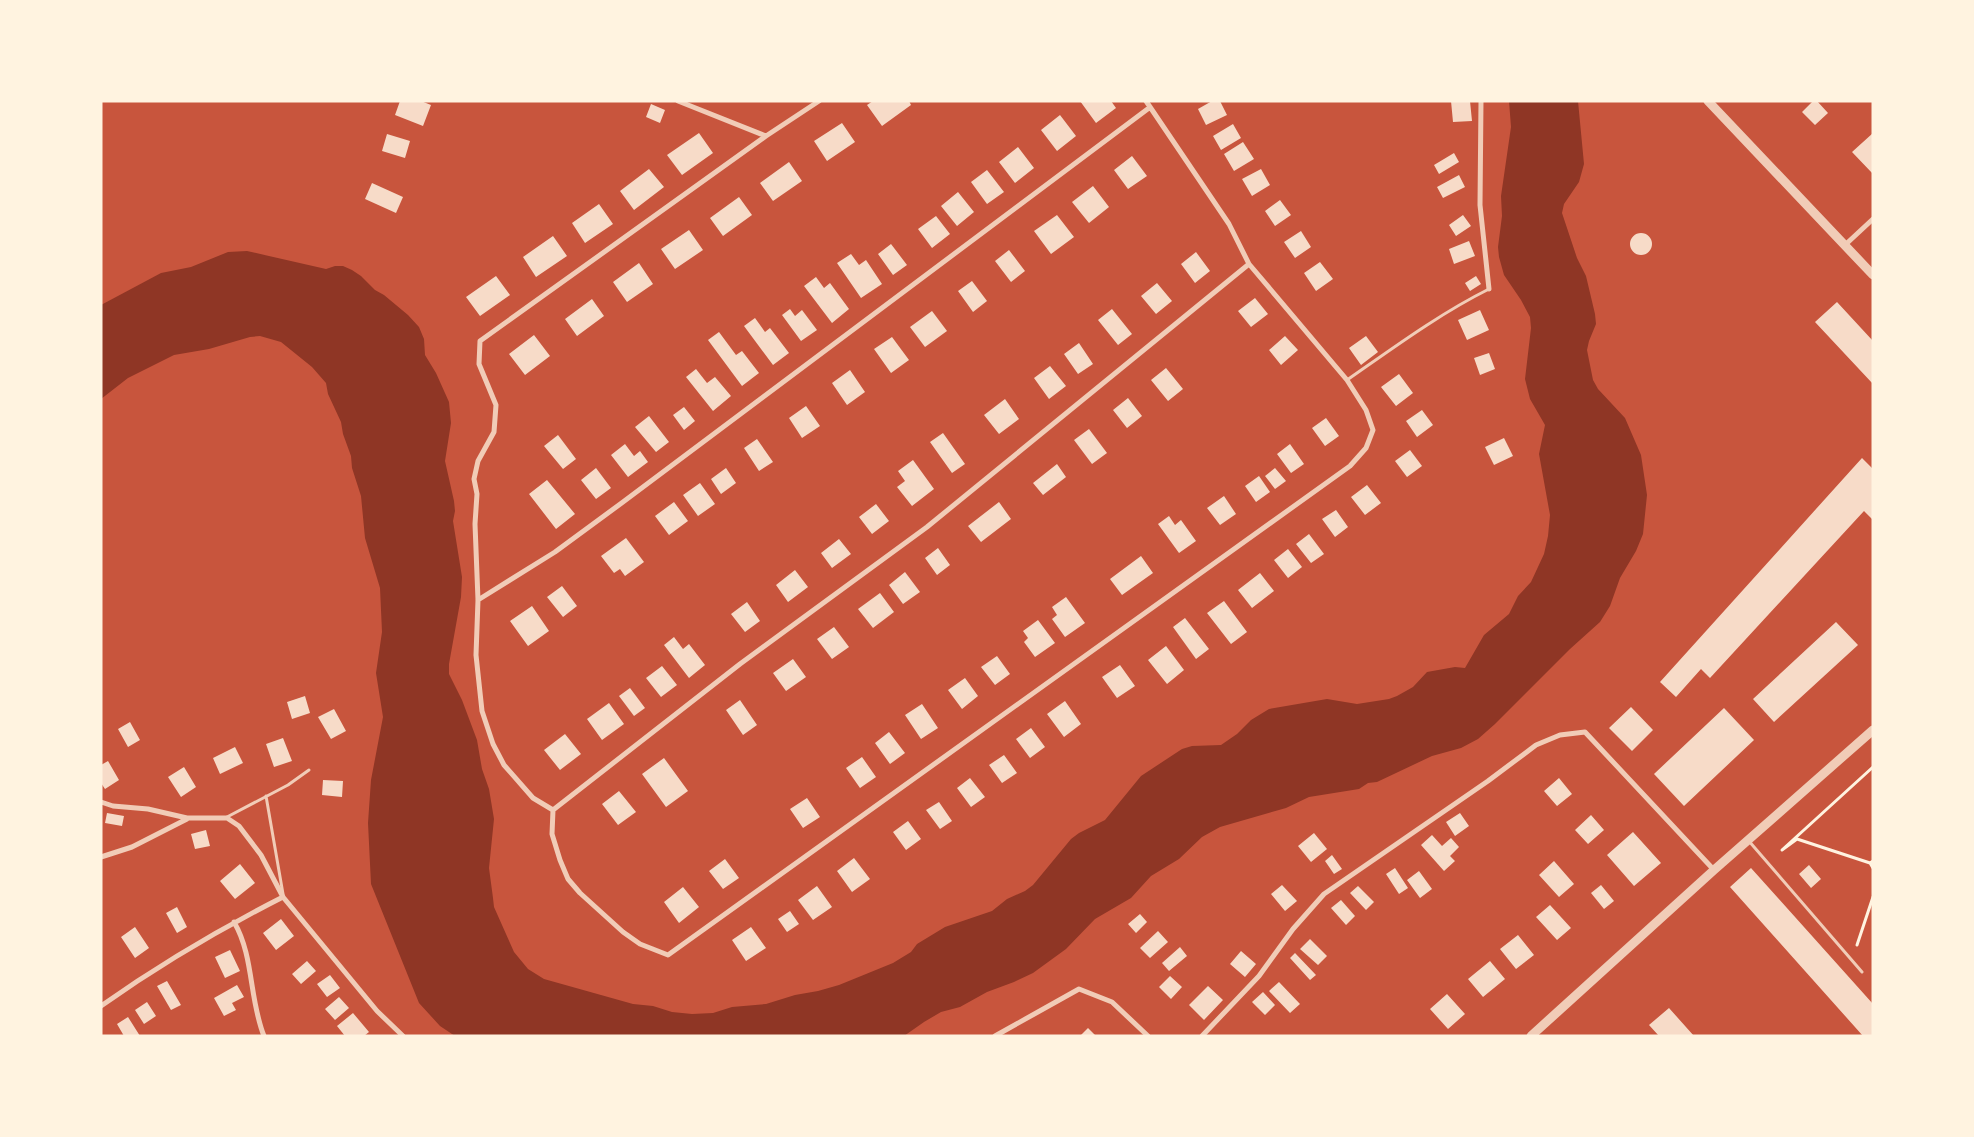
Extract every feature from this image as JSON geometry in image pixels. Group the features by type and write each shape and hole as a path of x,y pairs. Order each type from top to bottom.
{"street":[{"path":"678,101 766,136"},
{"path":"553,810 533,798 504,765 490,736 482,711 476,655 478,600 475,524 477,494 474,479 478,461 494,432 496,406 479,364 480,341 766,136 819,101"},
{"path":"1146,101 1229,224 1249,264 1347,380 1366,410 1373,430 1366,448 1350,466 668,955 640,944 622,932 580,893 568,878 560,860 552,834 553,810 740,664 927,527 1249,264"},
{"path":"1481,101 1480,205 1489,289"},
{"path":"1708,101 1873,274"},
{"path":"478,600 555,552 1149,108"},
{"path":"1845,245 1873,219"},
{"path":"1531,1036 1747,840 1873,730"},
{"path":"1202,1036 1259,976 1293,929 1324,894 1488,781 1536,745 1560,735 1585,732 1714,870"},
{"path":"101,802 113,806 148,809 187,818 227,818 239,826 261,855 283,897 376,1011 403,1036"},
{"path":"101,857 132,847 187,818"},
{"path":"101,1006 131,985 234,922 283,897"},
{"path":"234,922 246,952 252,977 254,1005 264,1036"},
{"path":"994,1036 1079,989 1112,1002 1148,1036"}],"lane":[{"path":"1347,380 1431,323 1489,289"},
{"path":"227,818 309,770"},
{"path":"266,796 277,851 283,897"},
{"path":"1747,840 1862,972"}],"path":[{"path":"1873,767 1782,850 1797,839 1871,862 1873,868"},
{"path":"1857,945 1873,897"}],"shaded area":[{"path":"1509,101 1578,101 1584,164 1579,182 1564,204 1562,213 1577,258 1586,276 1595,314 1596,324 1587,350 1593,380 1598,389 1625,418 1641,455 1647,495 1643,534 1636,551 1620,578 1610,606 1600,622 1478,739 1461,748 1432,756 1377,782 1368,783 1359,789 1309,797 1286,808 1220,827 1202,837 1179,859 1151,876 1131,898 1095,919 1066,949 1033,973 987,992 960,1007 941,1012 904,1036 455,1036 440,1026 419,1003 371,884 368,823 371,780 383,717 376,673 382,632 380,588 365,538 361,496 352,468 351,456 341,422 328,394 326,383 312,367 281,342 260,336 250,337 209,349 174,355 128,378 101,399 101,305 161,273 191,267 228,252 247,251 326,269 343,266 361,276 375,290 408,315 419,327 424,339 425,355 436,373 449,402 451,423 445,461 454,501 453,521 462,577 461,597 449,664 449,674 462,700 477,740 482,769 489,789 494,819 489,868 494,907 514,952 528,969 544,979 633,1004 692,1014 713,1013 732,1007 766,1004 839,985 893,963 911,952 917,944 945,927 992,911 1007,899 1025,891 1033,885 1071,839 1105,820 1141,776 1182,749 1192,746 1221,745 1237,734 1251,720 1269,709 1327,699 1357,704 1389,699 1413,687 1427,672 1455,667 1465,668 1484,635 1509,614 1518,596 1531,582 1544,554 1550,515 1539,454 1545,425 1530,399 1525,379 1531,328 1530,317 1504,275 1498,247 1502,216 1501,196 1511,127"}],"building":[{"path":"400,101 421,101 431,105 423,126 395,115"},
{"path":"873,101 909,101 911,105 882,126 867,105"},
{"path":"1080,101 1111,101 1116,108 1096,123"},
{"path":"1212,101 1220,101 1227,115 1206,125 1198,109"},
{"path":"1451,101 1470,101 1472,121 1453,122"},
{"path":"1813,101 1817,101 1828,113 1815,125 1802,112"},
{"path":"651,104 665,110 660,123 646,117"},
{"path":"1060,115 1076,136 1057,151 1041,130"},
{"path":"842,123 855,142 827,161 814,141"},
{"path":"1233,124 1241,138 1221,150 1213,136"},
{"path":"699,133 713,153 682,175 667,155"},
{"path":"1873,133 1873,174 1852,152"},
{"path":"387,134 410,141 405,158 382,151"},
{"path":"1243,142 1254,159 1234,171 1224,154"},
{"path":"1018,147 1034,168 1015,183 999,162"},
{"path":"1454,153 1459,162 1439,174 1434,165"},
{"path":"1132,156 1147,176 1128,189 1114,170"},
{"path":"789,162 802,181 773,201 760,183"},
{"path":"649,169 664,187 634,210 620,191"},
{"path":"1261,169 1270,185 1252,196 1242,179"},
{"path":"987,170 1004,192 987,204 971,182"},
{"path":"1459,175 1465,187 1443,198 1437,187"},
{"path":"372,183 403,197 396,213 365,199"},
{"path":"1093,186 1109,207 1089,223 1072,202"},
{"path":"958,192 974,212 957,226 941,206"},
{"path":"739,197 752,215 723,236 710,218"},
{"path":"1280,200 1291,215 1275,226 1265,211"},
{"path":"599,204 613,224 585,243 572,223"},
{"path":"1057,215 1074,237 1051,254 1034,231"},
{"path":"1463,215 1471,226 1456,236 1449,225"},
{"path":"936,216 950,234 932,248 918,229"},
{"path":"689,230 703,250 675,269 661,249"},
{"path":"1301,231 1311,247 1295,258 1284,242"},
{"path":"1641,233 1651,240 1652,244 1645,254 1641,255 1631,248 1630,244 1637,234"},
{"path":"553,236 567,256 536,277 523,257"},
{"path":"1469,241 1475,256 1454,264 1449,249"},
{"path":"891,244 907,265 893,275 878,254"},
{"path":"1009,250 1025,271 1011,282 995,261"},
{"path":"1196,252 1210,271 1195,283 1181,264"},
{"path":"851,254 859,265 866,260 882,284 861,298 837,263"},
{"path":"1320,262 1333,279 1316,291 1304,273"},
{"path":"639,263 653,284 627,302 613,282"},
{"path":"496,276 510,295 480,316 466,297"},
{"path":"1476,276 1481,284 1470,291 1465,283"},
{"path":"816,277 824,288 830,283 849,309 832,323 804,286"},
{"path":"972,281 987,301 973,312 958,291"},
{"path":"1157,283 1172,301 1156,314 1141,296"},
{"path":"1255,298 1268,314 1251,327 1238,311"},
{"path":"592,299 604,316 577,336 565,319"},
{"path":"1837,302 1873,341 1873,384 1815,322"},
{"path":"790,309 795,316 802,310 817,330 801,341 782,315"},
{"path":"1112,309 1132,334 1118,345 1098,320"},
{"path":"1480,310 1489,330 1467,340 1458,320"},
{"path":"932,311 947,331 925,347 910,327"},
{"path":"755,318 765,332 770,328 789,353 773,365 744,326"},
{"path":"719,332 736,355 742,351 759,373 742,386 708,340"},
{"path":"534,335 550,356 525,375 509,354"},
{"path":"1285,336 1298,350 1281,365 1269,350"},
{"path":"1366,336 1378,352 1361,365 1349,348"},
{"path":"892,337 909,360 891,373 874,349"},
{"path":"1079,343 1093,364 1078,374 1064,354"},
{"path":"1489,353 1495,369 1480,375 1474,358"},
{"path":"1050,366 1066,386 1049,399 1034,378"},
{"path":"1166,368 1183,389 1168,401 1151,380"},
{"path":"696,369 707,383 715,377 731,396 713,411 686,377"},
{"path":"850,370 865,392 847,405 832,383"},
{"path":"1399,374 1413,393 1396,406 1381,387"},
{"path":"1128,398 1142,416 1127,428 1113,410"},
{"path":"1005,399 1019,419 999,434 984,415"},
{"path":"806,406 820,426 802,438 789,418"},
{"path":"684,407 695,421 684,430 673,415"},
{"path":"1422,410 1433,425 1417,437 1406,421"},
{"path":"649,416 669,442 656,452 635,427"},
{"path":"1326,418 1339,436 1325,446 1312,428"},
{"path":"1089,429 1107,453 1092,464 1074,440"},
{"path":"943,433 965,464 952,473 930,442"},
{"path":"558,435 576,459 563,469 544,446"},
{"path":"1504,438 1513,456 1494,465 1485,447"},
{"path":"757,439 773,462 759,471 744,448"},
{"path":"625,444 634,456 640,451 648,462 628,477 611,455"},
{"path":"1290,444 1304,464 1291,473 1277,454"},
{"path":"1410,450 1422,466 1407,477 1395,461"},
{"path":"1862,458 1873,469 1873,520 1864,511 1710,678 1701,669 1676,697 1660,682"},
{"path":"913,460 934,489 912,506 897,487 905,481 898,471"},
{"path":"1057,464 1066,477 1043,495 1033,483"},
{"path":"596,468 611,488 596,499 581,480"},
{"path":"726,468 736,483 721,494 711,479"},
{"path":"1275,468 1286,481 1275,489 1265,476"},
{"path":"1259,476 1270,492 1256,502 1245,486"},
{"path":"547,480 575,514 556,529 529,494"},
{"path":"700,483 715,504 698,516 683,495"},
{"path":"1367,485 1381,503 1365,515 1351,497"},
{"path":"1224,496 1236,514 1220,525 1207,508"},
{"path":"674,502 688,521 669,535 655,516"},
{"path":"999,502 1011,519 981,542 968,526"},
{"path":"876,504 889,521 872,534 859,517"},
{"path":"1336,510 1348,527 1335,537 1322,519"},
{"path":"1169,516 1175,525 1181,520 1196,541 1179,553 1158,524"},
{"path":"1309,534 1324,554 1311,563 1296,544"},
{"path":"626,538 644,562 625,576 620,569 614,573 601,556"},
{"path":"839,539 851,554 832,568 821,553"},
{"path":"938,548 950,565 937,575 925,558"},
{"path":"1288,549 1302,567 1288,578 1274,560"},
{"path":"1141,556 1153,573 1122,595 1110,579"},
{"path":"795,570 808,587 788,602 776,585"},
{"path":"905,572 920,592 903,604 889,585"},
{"path":"1260,573 1274,591 1252,608 1238,590"},
{"path":"562,586 577,606 563,617 547,597"},
{"path":"880,593 894,612 873,628 858,609"},
{"path":"1066,597 1085,623 1065,637 1052,619 1057,615 1052,607"},
{"path":"1224,601 1247,632 1231,644 1207,613"},
{"path":"747,602 760,621 745,632 731,614"},
{"path":"532,606 549,631 528,646 510,621"},
{"path":"1185,618 1209,649 1196,659 1173,627"},
{"path":"1038,620 1055,643 1035,657 1024,642 1028,638 1023,631"},
{"path":"1836,622 1858,645 1774,722 1753,699"},
{"path":"834,627 849,647 832,659 817,639"},
{"path":"674,637 683,649 689,644 705,665 689,678 664,645"},
{"path":"1166,646 1184,670 1167,684 1148,660"},
{"path":"997,656 1010,674 995,685 981,667"},
{"path":"793,659 806,677 786,691 773,673"},
{"path":"1120,665 1135,686 1117,698 1102,677"},
{"path":"662,666 677,685 661,697 646,678"},
{"path":"965,678 978,696 962,709 948,690"},
{"path":"630,688 645,708 634,716 619,696"},
{"path":"305,696 310,713 292,719 287,702"},
{"path":"740,700 757,725 743,735 726,710"},
{"path":"1065,701 1081,724 1064,737 1047,714"},
{"path":"609,703 624,724 602,740 587,719"},
{"path":"922,704 938,728 921,739 905,715"},
{"path":"1631,707 1653,730 1632,751 1609,728"},
{"path":"1724,708 1754,740 1684,806 1654,774"},
{"path":"334,709 346,731 331,739 318,717"},
{"path":"130,722 140,740 128,747 118,729"},
{"path":"1031,728 1045,747 1030,758 1016,739"},
{"path":"889,732 905,753 890,764 875,743"},
{"path":"565,734 581,754 560,770 544,750"},
{"path":"283,738 292,761 274,767 266,744"},
{"path":"235,747 243,763 220,774 213,758"},
{"path":"1004,755 1017,773 1002,783 989,765"},
{"path":"862,757 876,777 860,788 846,768"},
{"path":"664,758 688,791 666,807 642,774"},
{"path":"108,761 119,780 105,789 101,783 101,765"},
{"path":"184,767 196,787 181,797 168,777"},
{"path":"970,778 985,797 971,807 957,788"},
{"path":"1559,778 1572,794 1557,806 1544,791"},
{"path":"323,780 343,781 342,797 322,795"},
{"path":"619,791 636,812 618,825 602,804"},
{"path":"807,798 820,817 803,828 790,809"},
{"path":"939,802 952,821 940,829 926,810"},
{"path":"107,813 124,816 122,826 105,823"},
{"path":"1460,813 1469,826 1455,836 1446,822"},
{"path":"1591,815 1604,830 1588,844 1575,830"},
{"path":"908,821 921,839 906,850 893,832"},
{"path":"206,830 210,846 195,849 191,834"},
{"path":"1633,832 1661,863 1634,886 1607,855"},
{"path":"1314,833 1327,849 1311,862 1298,846"},
{"path":"1432,835 1442,846 1451,838 1459,847 1450,856 1455,861 1444,871 1421,845"},
{"path":"1332,855 1342,869 1334,874 1325,861"},
{"path":"854,858 870,879 852,892 837,871"},
{"path":"725,859 739,878 723,889 709,871"},
{"path":"1554,861 1574,884 1559,897 1539,875"},
{"path":"240,864 255,883 235,899 220,881"},
{"path":"1809,865 1821,879 1811,888 1799,874"},
{"path":"1395,868 1408,888 1399,894 1386,874"},
{"path":"1751,868 1873,1004 1873,1036 1863,1036 1730,887"},
{"path":"1419,871 1432,889 1420,898 1407,880"},
{"path":"1282,885 1297,901 1285,911 1271,894"},
{"path":"1601,885 1614,901 1604,909 1591,893"},
{"path":"817,886 832,907 813,920 798,900"},
{"path":"1358,886 1374,902 1366,910 1350,893"},
{"path":"683,887 699,907 679,923 664,902"},
{"path":"1341,900 1355,916 1346,925 1331,908"},
{"path":"1550,905 1571,928 1557,940 1536,917"},
{"path":"177,907 187,927 177,933 166,913"},
{"path":"790,911 799,924 787,932 778,919"},
{"path":"1140,914 1147,922 1136,933 1128,924"},
{"path":"281,919 294,936 276,950 263,933"},
{"path":"135,927 149,948 135,958 121,937"},
{"path":"751,927 766,948 746,961 732,940"},
{"path":"1158,931 1168,942 1150,958 1140,948"},
{"path":"1518,935 1534,955 1516,969 1500,949"},
{"path":"1310,939 1327,956 1318,965 1300,949"},
{"path":"1180,947 1187,956 1169,971 1162,963"},
{"path":"230,950 240,971 225,978 215,957"},
{"path":"1241,951 1256,964 1245,977 1230,964"},
{"path":"1295,953 1316,975 1310,980 1290,958"},
{"path":"307,961 316,971 301,984 292,974"},
{"path":"1490,961 1505,979 1483,997 1468,979"},
{"path":"330,975 340,988 327,997 317,984"},
{"path":"1170,976 1182,987 1171,999 1159,987"},
{"path":"167,981 181,1005 171,1010 157,986"},
{"path":"1279,982 1300,1004 1290,1013 1269,991"},
{"path":"237,985 244,997 232,1003 236,1010 224,1016 214,998"},
{"path":"1208,986 1223,1000 1204,1020 1189,1005"},
{"path":"1263,992 1275,1005 1265,1015 1252,1002"},
{"path":"1447,994 1465,1014 1448,1029 1430,1009"},
{"path":"339,997 349,1008 335,1020 325,1009"},
{"path":"147,1002 156,1016 144,1024 135,1010"},
{"path":"1669,1008 1694,1036 1659,1036 1649,1025"},
{"path":"353,1013 369,1032 364,1036 345,1036 337,1026"},
{"path":"128,1017 140,1036 124,1036 117,1024"},
{"path":"1088,1028 1096,1036 1080,1036"}]}
